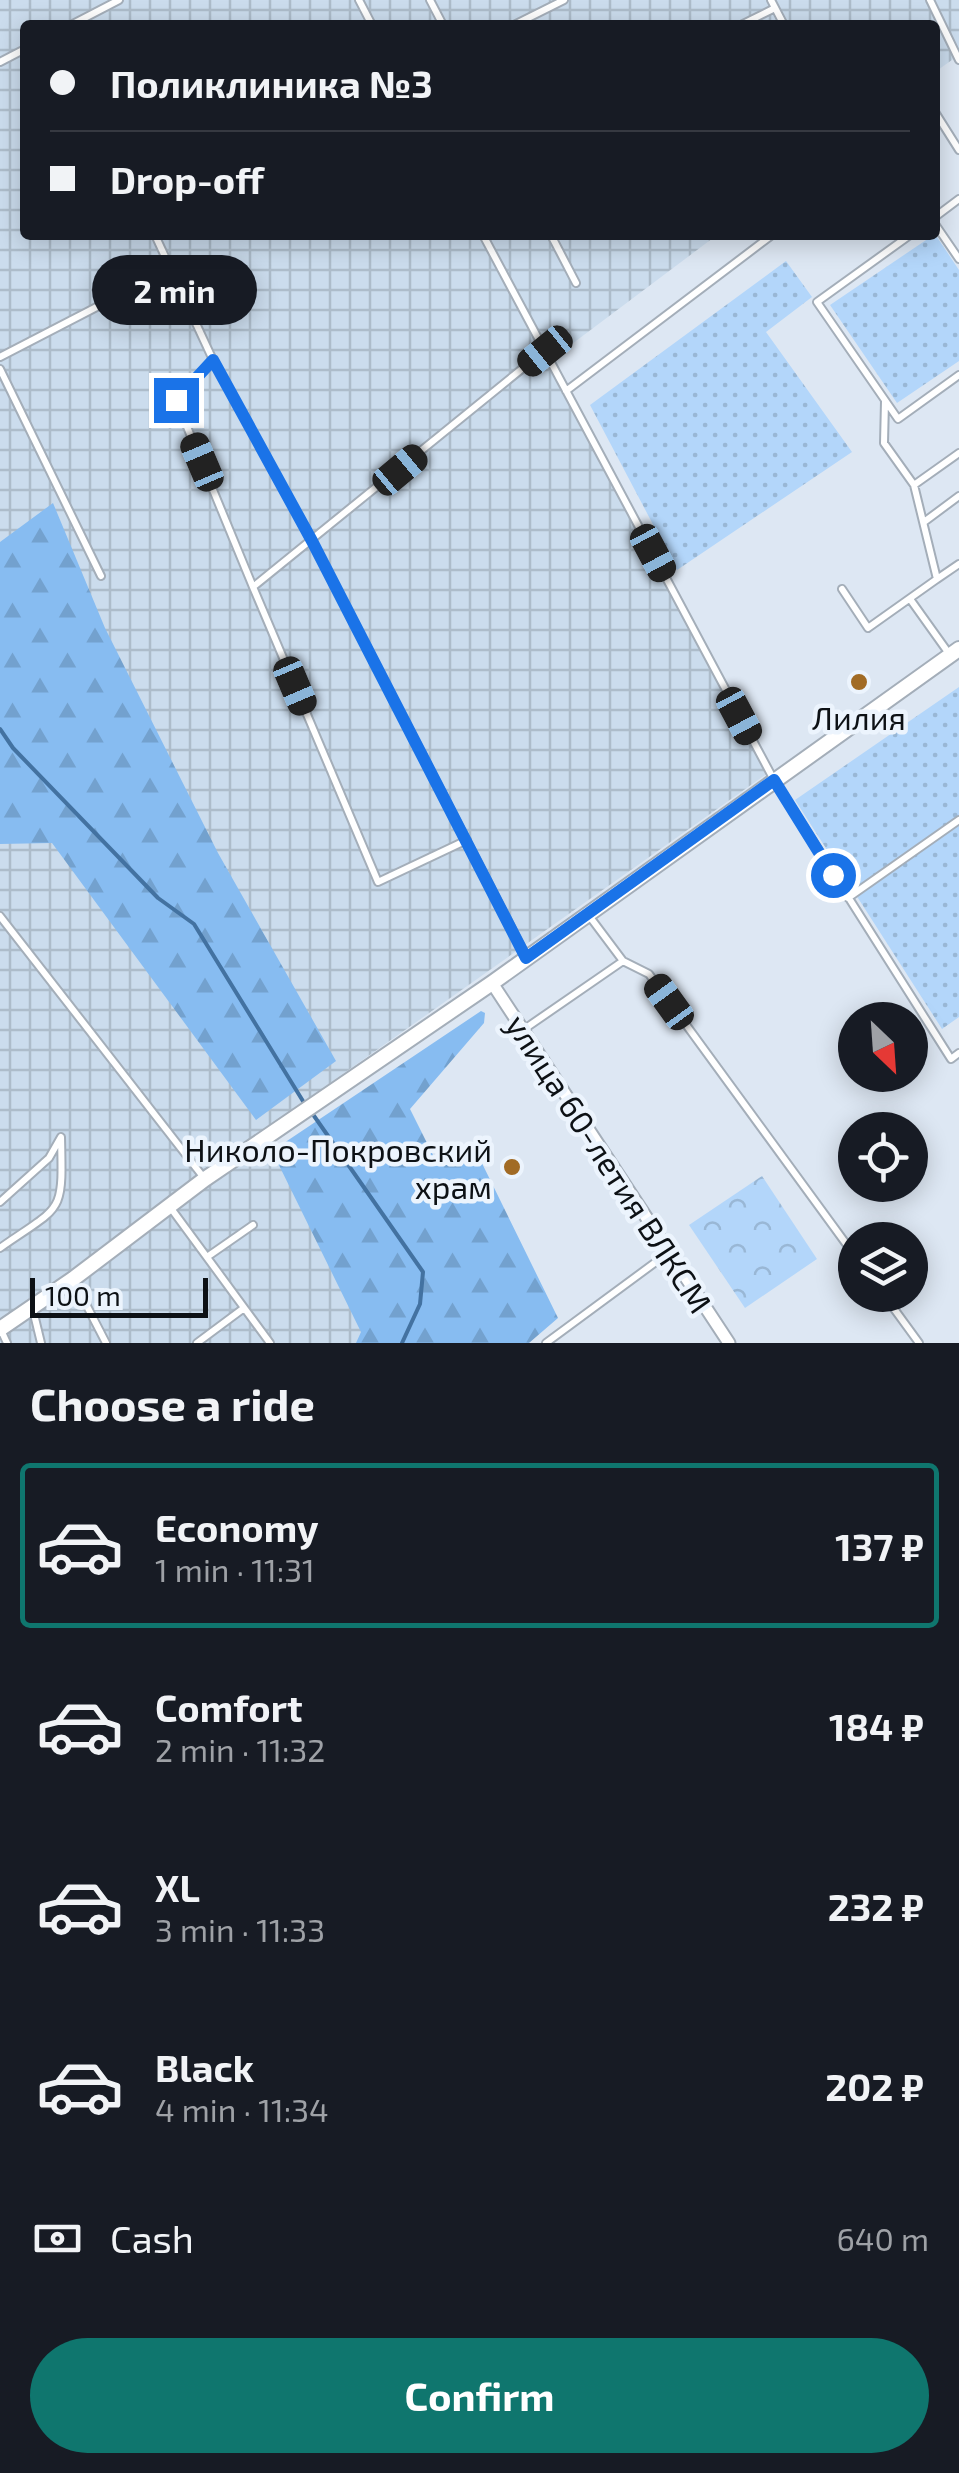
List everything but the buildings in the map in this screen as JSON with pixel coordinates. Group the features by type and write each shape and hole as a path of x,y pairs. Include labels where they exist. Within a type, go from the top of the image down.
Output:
{"street":[{"path":"0,1329 954,652"},
{"name":"улица 60-летия ВЛКСМ","path":"492,982 728,1343"}],"lane":[{"path":"81,20 119,0"},
{"path":"524,20 564,0"},
{"path":"748,20 773,4"},
{"path":"940,21 959,60"},
{"path":"940,120 959,150"},
{"path":"940,228 959,259"},
{"path":"158,240 213,360 312,541 526,958"},
{"path":"487,240 774,780 955,1060 959,1054"},
{"path":"554,240 576,283"},
{"path":"566,391 765,240"},
{"path":"903,240 817,302 898,419 959,376"},
{"path":"0,357 172,268"},
{"path":"253,587 545,351"},
{"path":"213,360 176,400 378,882 467,840"},
{"path":"0,369 101,576"},
{"path":"885,400 884,442 914,485 937,580"},
{"path":"914,485 959,453"},
{"path":"924,522 959,496"},
{"path":"842,589 868,628 959,564"},
{"path":"910,599 954,652"},
{"path":"848,898 959,820"},
{"path":"587,914 623,961 649,974 838,1233"},
{"path":"0,916 205,1180"},
{"path":"523,1030 623,961"},
{"path":"0,1202 49,1158 61,1138 62,1190 58,1208 0,1248"},
{"path":"169,1206 270,1343"},
{"path":"207,1257 254,1225"},
{"path":"546,1343 668,1254"},
{"path":"73,1280 106,1343"},
{"path":"32,1307 42,1343"},
{"path":"197,1343 244,1308"},
{"path":"896,1312 919,1343"},
{"path":"0,1329 7,1343"}],"shaded area":[{"path":"0,0 959,0 959,55 940,68 940,20 20,20 20,240 710,240 548,362 768,773 268,1127 368,1343 0,1343"}],"green space":[{"path":"926,240 939,240 959,270 959,361 897,403 830,305"},
{"path":"786,261 812,297 766,332 852,452 677,570 590,405"},
{"path":"53,503 105,628 218,853 336,1061 256,1120 52,843 0,844 0,542"},
{"path":"959,687 959,1017 942,1029 928,1002 795,800"},
{"path":"481,1011 485,1013 484,1023 410,1109 434,1157 468,1147 475,1149 558,1318 529,1343 356,1343 361,1332 272,1151"},
{"path":"762,1176 817,1259 745,1308 689,1225"}],"waterway":[{"path":"0,729 13,748 158,898 194,924 306,1106"},
{"path":"312,1113 423,1272 420,1304 402,1343"}],"place":[{"name":"Лилия","path":"859,682"},
{"name":"Николо-Покровский храм","path":"512,1167"}],"route":[{"path":"176,400 213,360 312,541 526,958 774,780 833,875"}]}
